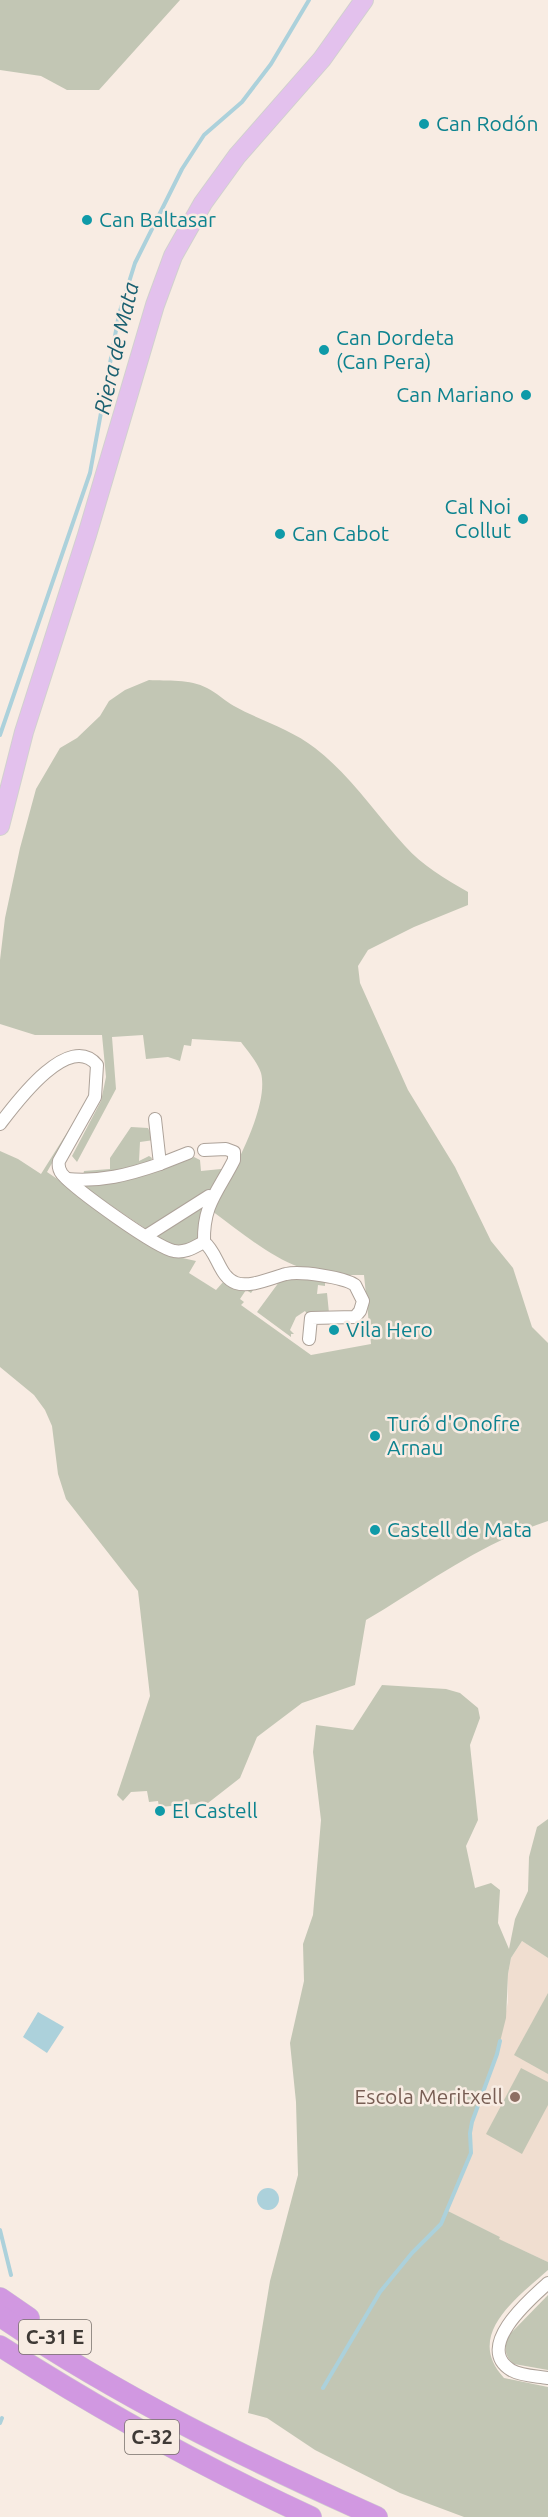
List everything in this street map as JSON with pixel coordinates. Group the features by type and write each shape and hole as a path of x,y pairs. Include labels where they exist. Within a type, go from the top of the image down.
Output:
{"highway":[{"name":"C-31 E","path":"0,2298 77,2353 106,2380"},
{"name":"C-32","path":"0,2316 188,2428 252,2461 377,2517"},
{"name":"C-32","path":"0,2346 60,2384 176,2451 311,2517"}],"main road":[{"path":"0,826 22,740 87,535 155,305 173,256 203,203 237,156 322,59 338,39 359,4"}],"street":[{"path":"0,1124 26,1090 50,1070 76,1055 89,1057 97,1065 95,1097 58,1161 61,1173 146,1236 174,1251 192,1249 204,1242"},
{"path":"155,1119 160,1164"},
{"path":"204,1150 226,1149 234,1152 234,1160 213,1197 204,1220 204,1242 212,1250 229,1279 237,1283 253,1283 297,1273 348,1281 358,1288 363,1301 358,1314 355,1317 311,1318 309,1339"},
{"path":"68,1179 105,1180 124,1176 188,1153"},
{"path":"146,1236 209,1196 213,1197"},
{"path":"548,2283 507,2325 499,2348 500,2355 510,2369 548,2378"}],"shaded area":[{"name":"Escola Meritxell","path":"522,1941 548,1958 548,2262 498,2239 500,2237 448,2211 471,2146 472,2122 497,2054 508,2002 508,1974 511,1958"}],"green space":[{"path":"0,0 180,0 99,90 67,90 41,76 0,70"},
{"name":"Turó d'Onofre Arnau","path":"149,680 178,681 200,685 234,706 306,741 340,770 412,853 434,871 468,892 468,905 414,927 368,950 358,966 360,983 408,1090 455,1167 491,1241 513,1268 532,1327 548,1343 548,1521 477,1552 366,1620 355,1685 302,1703 257,1737 240,1778 208,1803 159,1807 158,1801 149,1802 147,1791 131,1792 123,1801 117,1795 150,1696 138,1591 66,1499 58,1474 52,1426 45,1410 34,1395 0,1367 0,1151 18,1159 41,1174 90,1096 47,1172 169,1255 196,1261 189,1273 216,1290 224,1281 256,1286 251,1293 246,1290 240,1299 244,1302 241,1305 311,1355 371,1344 364,1275 339,1275 299,1267 265,1249 212,1211 246,1144 254,1124 262,1088 261,1073 241,1042 192,1039 191,1046 184,1045 180,1061 168,1057 146,1059 143,1035 112,1037 116,1089 77,1162 72,1156 101,1101 106,1077 102,1035 35,1035 0,1024 0,960 5,918 36,789 60,748 77,738 100,716 109,701 125,690"},
{"path":"131,1127 148,1128 154,1140 140,1142 139,1161 149,1156 152,1158 151,1161 128,1172 83,1176 84,1171 110,1169 110,1158"},
{"path":"194,1157 200,1160 201,1171 221,1169 222,1176 217,1186 146,1229 83,1184 123,1181"},
{"path":"203,1206 202,1237 177,1246 164,1243 155,1233"},
{"path":"282,1278 325,1281 325,1286 318,1285 317,1294 327,1293 329,1313 307,1314 305,1311 296,1317 290,1330 294,1334 291,1334 291,1337 257,1312"},
{"path":"382,1685 446,1689 460,1693 478,1708 480,1718 470,1745 478,1820 466,1846 475,1888 491,1883 500,1890 498,1923 509,1949 515,1919 528,1891 529,1857 537,1827 548,1819 548,1958 522,1941 511,1958 506,2018 497,2054 472,2122 471,2153 448,2211 548,2262 548,2270 499,2318 492,2332 490,2347 493,2362 504,2378 548,2387 548,2517 464,2517 400,2493 315,2450 267,2418 248,2413 270,2281 298,2175 296,2102 290,2043 304,1981 303,1944 313,1915 321,1820 313,1752 316,1725 353,1730"},
{"path":"548,1993 548,2074 514,2055"},
{"path":"521,2068 548,2082 548,2105 522,2154 486,2134"},
{"path":"548,2295 548,2370 514,2364 508,2358 506,2351 508,2336"}],"water":[{"path":"38,2012 64,2027 47,2053 23,2037"},
{"path":"268,2188 276,2191 279,2199 276,2207 268,2210 260,2207 257,2199 260,2191"}],"waterway":[{"name":"Riera de Mata","path":"0,735 90,473 119,314 135,263 182,169 204,135 242,102 271,64 309,0"},
{"path":"323,2388 380,2292 412,2253 441,2224 471,2153 472,2122 500,2041"},
{"path":"0,2230 11,2275"},
{"path":"0,2423 2,2418"}],"place":[{"name":"Can Rodón","path":"424,124"},
{"name":"Can Baltasar","path":"87,220"},
{"name":"Can Dordeta (Can Pera)","path":"324,350"},
{"name":"Can Mariano","path":"526,395"},
{"name":"Cal Noi Collut","path":"523,519"},
{"name":"Can Cabot","path":"280,534"},
{"name":"Vila Hero","path":"334,1330"},
{"name":"Turó d'Onofre Arnau","path":"375,1436"},
{"name":"Castell de Mata","path":"375,1530"},
{"name":"El Castell","path":"160,1811"},
{"name":"Escola Meritxell","path":"515,2097"}]}
